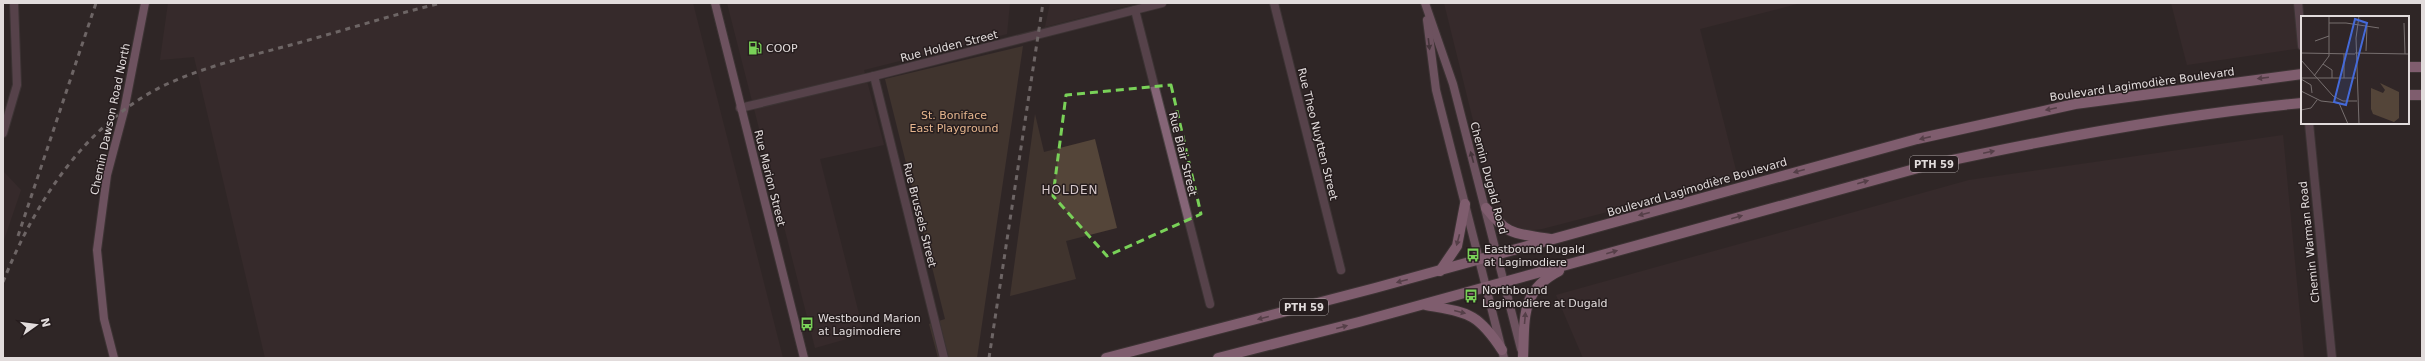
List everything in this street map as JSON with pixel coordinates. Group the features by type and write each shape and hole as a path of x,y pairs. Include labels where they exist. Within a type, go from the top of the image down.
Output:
{"main road":[{"path":"2409,68 2422,67"},
{"name":"Boulevard Lagimodière Boulevard","path":"1106,358 1440,271 1864,153 1987,123 2075,104 2301,74"},
{"path":"2409,95 2422,95"},
{"name":"PTH 59","path":"1218,358 1422,305 1872,180 2023,144 2164,120 2301,103"},
{"path":"1440,271 1457,246 1465,204"},
{"path":"1486,208 1498,223 1517,234 1554,239"},
{"path":"1523,357 1525,317 1531,294 1548,276 1575,263"},
{"path":"1422,305 1458,311 1477,318 1489,331 1503,354"}],"street":[{"path":"3,133 17,85 14,3"},
{"name":"Chemin Dawson Road North","path":"114,358 104,320 97,250 107,175 124,111 145,3"},
{"name":"Rue Marion Street","path":"715,3 740,108 804,358"},
{"name":"Rue Holden Street","path":"740,108 874,76 1162,3"},
{"name":"Rue Theo Nuytten Street","path":"1274,3 1341,270"},
{"path":"2298,3 2301,35"},
{"name":"Chemin Dugald Road","path":"1425,4 1436,90 1503,354"},
{"name":"Chemin Dugald Road","path":"1425,4 1453,84 1523,357"},
{"name":"Rue Blair Street","path":"1136,10 1210,304"},
{"name":"Rue Brussels Street","path":"874,76 944,358"},
{"name":"Chemin Warman Road","path":"2309,124 2332,358"}],"highlighted area":[{"path":"1171,85 1201,214 1107,256 1053,196 1066,95"}],"shaded area":[{"path":"168,3 693,3 783,358 265,358 194,57 160,60"},
{"path":"727,3 1010,3 1007,34 864,70 884,145 820,159 864,334 815,348"},
{"path":"1050,3 1139,3 1045,27"},
{"path":"1444,3 1801,3 1700,29 1738,178 1542,229 1524,231 1511,227 1501,220 1494,205"},
{"path":"2171,3 2298,3 2301,48 2187,65"},
{"path":"2283,135 2304,358 1583,358 1556,295 1969,180"},
{"path":"3,171 21,190 3,243"}],"green space":[{"name":"St. Boniface East Playground","path":"1023,46 977,358 938,358 929,324 945,319 885,79"},
{"path":"1035,114 1044,152 1095,139 1117,228 1066,241 1076,279 1010,296"}],"railway":[{"path":"18,236 96,3"},
{"path":"3,282 31,223 48,194 67,167 88,142 112,120 138,100 167,84 199,71 441,3"},
{"path":"989,358 1043,3"}],"place":[{"name":"COOP","path":"755,48"},
{"name":"Eastbound Dugald at Lagimodiere","path":"1473,255"},
{"name":"Northbound Lagimodiere at Dugald","path":"1471,296"},
{"name":"Westbound Marion at Lagimodiere","path":"807,324"}],"district":[{"name":"HOLDEN","path":"1070,190"}]}
